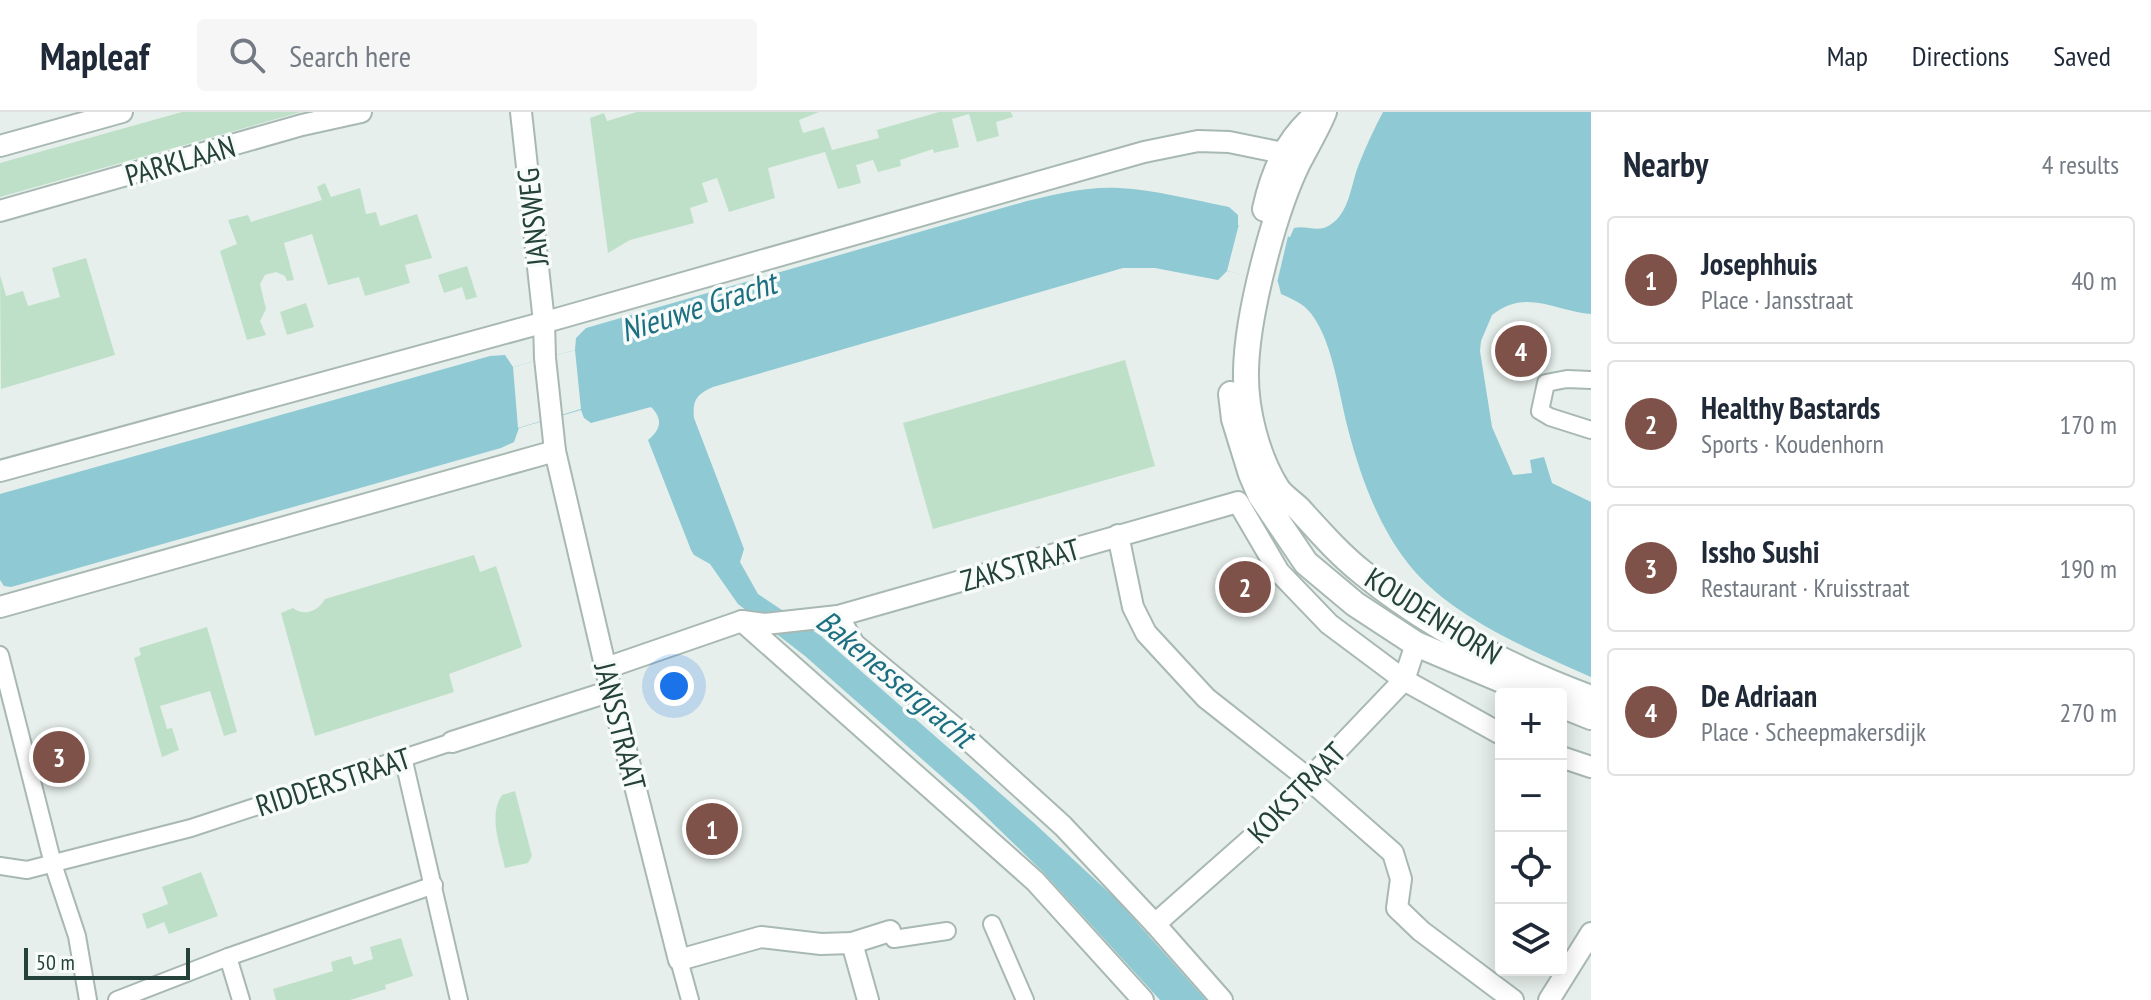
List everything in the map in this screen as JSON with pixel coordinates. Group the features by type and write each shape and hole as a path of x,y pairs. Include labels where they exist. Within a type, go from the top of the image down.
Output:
{"street":[{"name":"PARKLAAN","path":"0,146 122,112"},
{"name":"PARKLAAN","path":"0,211 302,125 361,112"},
{"name":"JANSWEG","path":"521,112 544,322 545,358"},
{"path":"1267,231 1283,153 1297,132 1322,112"},
{"path":"1267,231 1322,112"},
{"path":"0,471 544,322 1144,152 1198,141 1229,142 1283,153"},
{"name":"KOUDENHORN","path":"1267,231 1230,370 1242,451 1259,496 1279,572 1329,624 1404,680 1495,731"},
{"name":"JANSSTRAAT","path":"545,358 555,451 611,691 690,1000"},
{"path":"1591,380 1567,379 1546,383 1540,411 1591,430"},
{"path":"0,607 555,451"},
{"name":"KOUDENHORN","path":"1259,496 1317,531 1363,574 1422,615 1533,676 1591,698"},
{"name":"KOUDENHORN","path":"1259,496 1306,563 1355,604 1416,644 1521,688"},
{"name":"ZAKSTRAAT","path":"742,621 765,624 838,616 1259,496"},
{"path":"1118,535 1133,607 1146,633 1206,698 1310,780 1393,853 1401,879 1397,908 1421,931 1513,1000"},
{"path":"1416,644 1422,615"},
{"path":"838,616 854,644 954,727 1063,826 1222,1000"},
{"path":"606,668 742,621 1035,881 1143,1000"},
{"name":"KOKSTRAAT","path":"1155,924 1258,833 1404,680 1416,644"},
{"path":"0,655 53,864 77,936 88,1000"},
{"name":"RIDDERSTRAAT","path":"0,866 27,870 191,828 611,691"},
{"path":"1567,707 1591,717"},
{"path":"403,757 459,1000"},
{"path":"1567,759 1591,767"},
{"path":"117,1000 228,957 434,885"},
{"path":"992,924 1013,966 1025,1000"},
{"path":"679,960 761,937 821,944 852,943 890,931 894,939 947,931"},
{"path":"1549,1000 1591,933"},
{"path":"852,943 868,1000"},
{"path":"228,957 241,1000"}],"green space":[{"path":"182,112 301,112 0,197 0,163"},
{"path":"637,112 819,112 799,120 803,133 824,127 832,150 879,138 877,130 939,112 1011,112 1013,117 996,122 999,136 977,142 969,114 952,119 959,147 934,153 933,149 900,160 901,166 878,172 873,160 856,165 861,183 838,189 825,152 768,168 775,198 729,212 717,178 702,183 708,202 690,208 694,223 630,240 608,253 590,118 604,113 607,121"},
{"path":"325,183 331,197 360,188 366,214 376,212 380,226 417,214 432,258 405,265 410,283 365,296 359,277 328,285 312,234 284,243 294,280 287,281 285,276 276,272 265,275 260,284 266,309 260,321 266,335 247,340 220,251 237,244 228,220 248,215 251,222 322,200 317,187"},
{"path":"86,258 115,355 1,389 0,275 6,296 23,291 28,306 60,297 52,268"},
{"path":"467,266 477,297 466,300 462,287 444,293 438,275"},
{"path":"306,303 314,327 287,335 280,312"},
{"path":"1125,360 1155,466 933,529 903,423"},
{"path":"474,555 480,572 496,566 522,647 449,674 454,692 315,736 281,613 293,608 302,612 311,611 325,599"},
{"path":"207,627 237,732 224,736 210,691 160,706 167,729 172,728 179,750 162,757 134,658 141,655 139,648"},
{"path":"515,791 532,856 528,863 505,868 496,831 496,812 502,795"},
{"path":"201,872 218,916 169,934 164,922 147,929 142,914 168,904 162,887"},
{"path":"401,938 413,976 385,985 386,989 350,1000 276,1000 273,989 333,971 331,962 351,956 354,965 373,959 370,947"}],"water":[{"name":"Nieuwe Gracht","path":"1383,112 1591,112 1591,314 1529,302 1505,307 1492,315 1480,351 1492,427 1513,475 1532,473 1530,460 1544,457 1552,483 1591,502 1591,677 1517,643 1467,615 1444,599 1407,562 1378,515 1364,481 1323,334 1307,309 1281,294 1278,282 1227,271 1218,280 1155,268 1123,268 713,387 699,395 694,407 694,418 744,549 740,562 758,594 821,636 1034,823 1116,899 1206,1000 1160,1000 1042,871 974,805 805,656 738,604 710,564 691,550 648,440 659,425 658,416 651,407 591,423 584,418 581,410 519,428 514,442 501,448 11,587 4,586 0,580 0,494 490,356 505,355 513,367 575,350 576,338 586,328 1027,201 1084,189 1133,189 1229,207 1238,215 1238,225 1290,237 1294,228 1326,227 1337,220 1346,205 1359,164"}],"pier":[{"path":"1239,224 1288,236 1277,283 1227,271"},
{"path":"575,350 581,409 518,428 513,367"}],"place":[{"name":"De Adriaan","path":"1521,351"},
{"name":"Healthy Bastards","path":"1245,587"},
{"name":"Issho Sushi","path":"59,757"},
{"name":"Josephhuis","path":"712,829"}],"water label":[{"name":"Bakenessergracht","path":"896,678"}]}
